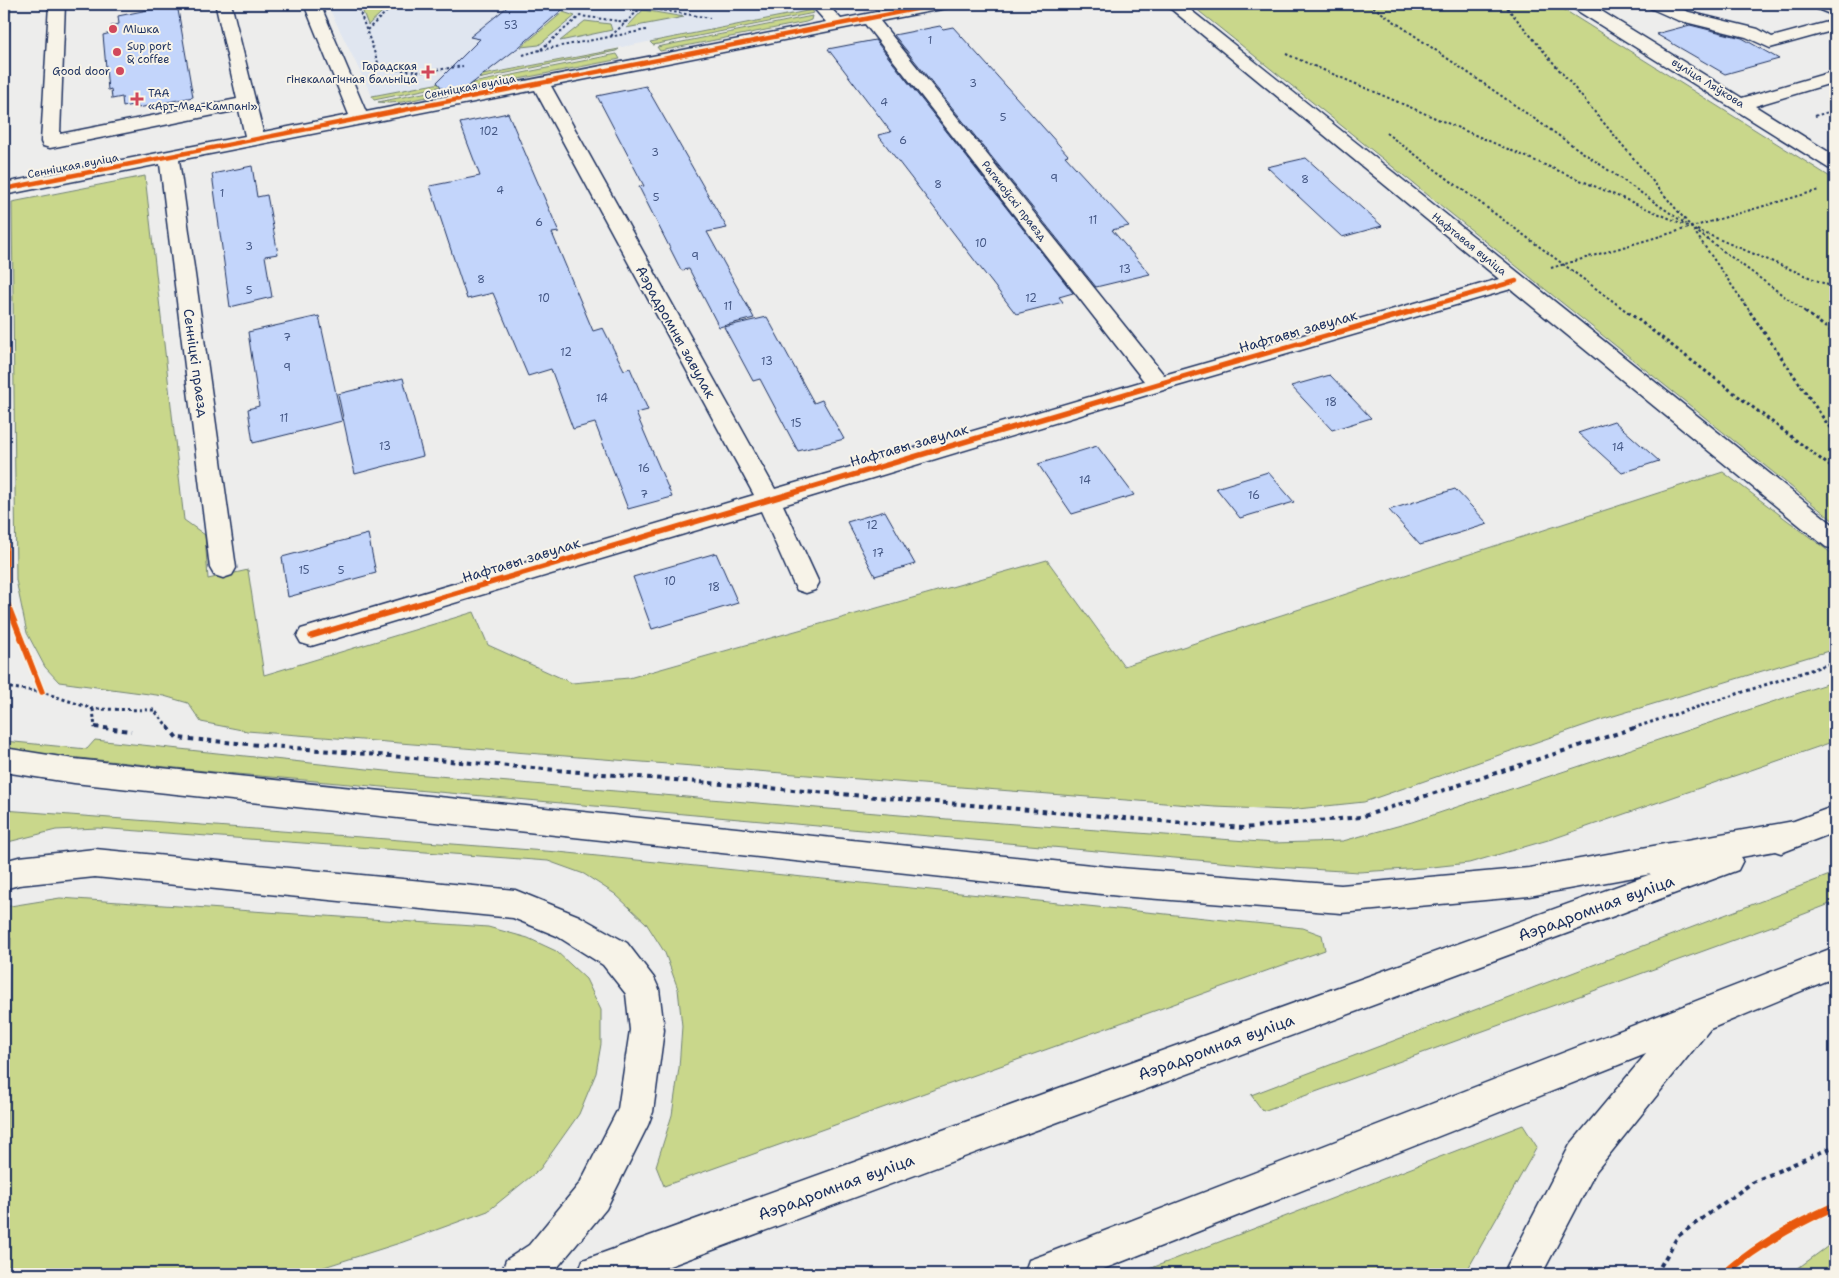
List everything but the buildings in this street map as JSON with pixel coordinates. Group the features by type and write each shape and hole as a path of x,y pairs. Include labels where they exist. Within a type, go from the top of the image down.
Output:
{"street":[{"path":"56,4 50,142 247,103"},
{"path":"312,4 360,119"},
{"path":"818,4 837,24"},
{"name":"Сенніцкая вуліца","path":"4,189 941,4"},
{"name":"Нафтавая вуліца","path":"1174,4 1835,540"},
{"name":"вуліца Ляўкова","path":"1579,4 1835,164"},
{"path":"1656,4 1683,16 1752,34 1770,43 1835,25"},
{"path":"1821,4 1835,11"},
{"path":"224,7 255,139"},
{"name":"Рагачоўскі праезд","path":"869,18 1159,384"},
{"path":"1741,104 1835,76"},
{"name":"Аэрадромны завулак","path":"540,83 768,499 806,583"},
{"name":"Сенніцкі праезд","path":"169,157 223,568"},
{"name":"Нафтавы завулак","path":"311,636 768,499 1516,281"},
{"path":"4,760 74,771 1120,882 1341,899 1529,882 1797,834"},
{"name":"Аэрадромная вуліца","path":"597,1274 1835,819"},
{"path":"4,875 19,871 95,863 515,904 568,926 615,954 642,989 647,1030 635,1112 593,1196 542,1258 520,1274"},
{"path":"1043,1274 1835,962"},
{"path":"1522,1274 1583,1158 1699,1017"}],"path":[{"path":"356,4 380,68 423,72 471,65"},
{"path":"367,30 395,4"},
{"path":"1369,4 1692,228 1835,334"},
{"path":"1504,4 1692,228 1835,435"},
{"path":"609,37 642,7 710,18 701,20"},
{"path":"540,50 580,16 626,22"},
{"path":"516,57 540,50 646,30"},
{"path":"1285,53 1835,288"},
{"path":"1812,117 1835,110"},
{"path":"1380,128 1565,264 1835,470"},
{"path":"1516,281 1565,264 1819,190"},
{"path":"5,247 6,257"},
{"path":"4,687 42,692 93,708 154,710 177,738 1243,828 1361,817 1835,662"},
{"path":"39,683 42,692"},
{"path":"93,708 95,728 131,731"},
{"path":"1656,1274 1678,1236 1753,1182 1835,1146"}],"shaded area":[{"name":"Гарадская гінекалагічная бальніца","path":"327,4 842,4 372,96"}],"green space":[{"path":"11,4 4,88 5,5"},
{"path":"360,4 391,4 368,25"},
{"path":"1190,4 1555,4 1835,180 1835,522"},
{"path":"643,10 684,17 626,28"},
{"path":"812,10 814,13 653,45 650,42"},
{"path":"563,12 575,16 539,45 521,47"},
{"path":"812,16 811,20 806,22 660,51 657,47"},
{"path":"585,21 610,24 612,30 560,41"},
{"path":"619,49 374,100 372,96"},
{"path":"617,54 620,59 402,102 378,102"},
{"path":"145,176 184,520 205,535 208,579 248,570 264,675 474,612 488,645 572,683 629,678 1047,560 1124,666 1723,472 1835,556 1835,649 1597,721 1364,802 1288,810 1215,807 247,731 201,722 188,703 164,696 59,682 45,667 27,633 16,580 12,202"},
{"path":"1835,681 1835,741 1555,838 1469,863 1359,872 1275,867 215,772 60,756 4,748 4,741 87,749 95,740 414,774 947,819 1274,843 1343,841 1412,822"},
{"path":"4,810 558,852 1303,928 1322,935 1325,950 664,1186 656,1166 672,1115 679,1068 682,1026 678,989 665,953 646,923 615,894 584,874 548,861 98,828 56,830 4,843"},
{"path":"1835,873 1835,902 1786,921 1263,1111 1251,1095"},
{"path":"60,898 488,927 528,938 556,951 586,979 601,1010 601,1044 596,1073 579,1114 540,1169 488,1211 403,1242 302,1274 4,1274 11,938 4,941 4,907"},
{"path":"1523,1125 1537,1147 1465,1274 1136,1274"},
{"path":"1835,1241 1835,1274 1790,1274"}],"cycle path":[{"path":"4,189 941,4"},
{"path":"6,247 6,600 42,692"},
{"path":"311,636 1159,384 1516,281"},
{"path":"1724,1274 1750,1253 1777,1236 1835,1206"}],"place":[{"name":"Мішка","path":"113,29"},
{"name":"Sup port & coffee","path":"117,52"},
{"name":"Good door","path":"120,71"},
{"name":"Гарадская гінекалагічная бальніца","path":"428,72"},
{"name":"ТАА «Арт-Мед-Кампані»","path":"137,99"}]}
